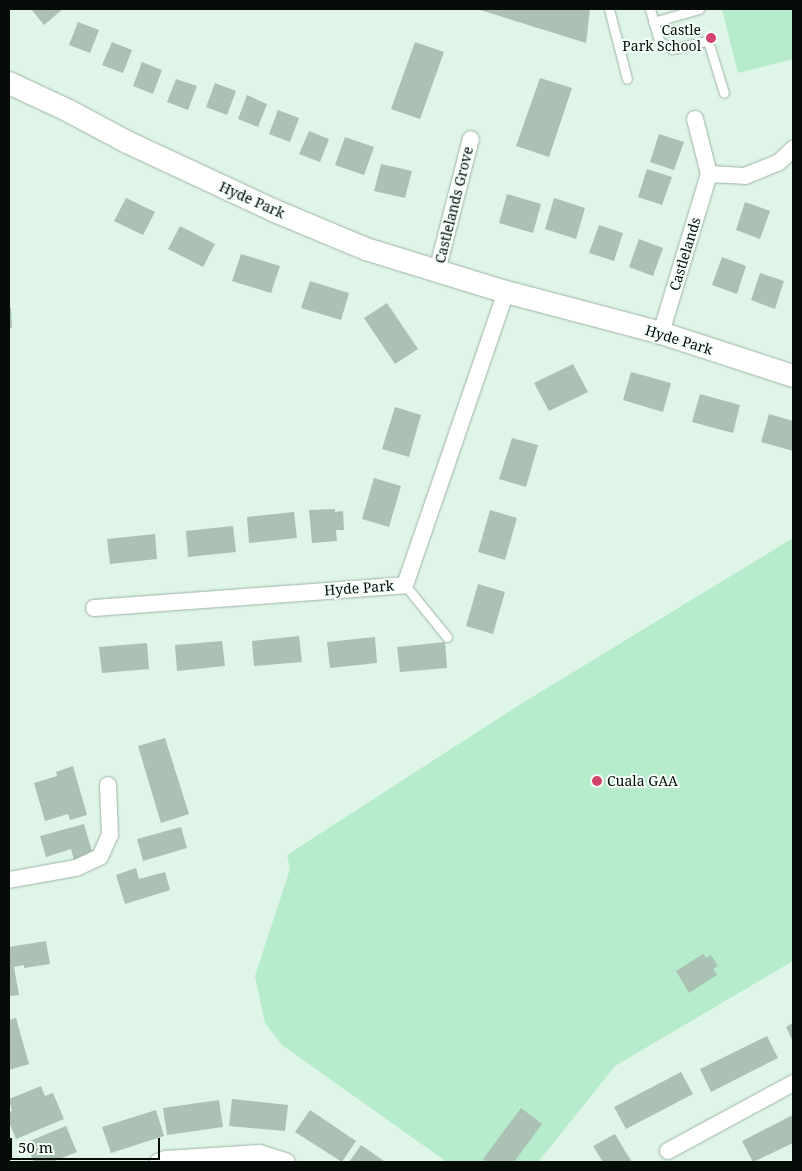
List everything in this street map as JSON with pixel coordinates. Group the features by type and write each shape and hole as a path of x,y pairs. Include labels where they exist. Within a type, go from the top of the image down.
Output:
{"street":[{"name":"Hyde Park","path":"9,83 69,111 127,142 275,212 366,249 506,292 660,334 793,376"},
{"path":"694,119 710,174 745,176 778,163 793,149"},
{"name":"Castlelands Grove","path":"437,271 471,139"},
{"name":"Castlelands","path":"660,334 710,174"},
{"name":"Hyde Park","path":"94,608 405,585 506,292"},
{"path":"9,880 76,868 100,858 110,835 108,785"},
{"path":"668,1150 793,1083"},
{"path":"163,1161 260,1152 287,1162"}],"lane":[{"path":"609,9 627,78"},
{"path":"650,9 659,41 672,49 708,41 724,93"},
{"path":"653,22 698,9"},
{"path":"405,585 447,637"}],"green space":[{"path":"722,9 793,9 793,59 738,73"},
{"name":"Cuala GAA","path":"793,538 793,961 615,1066 538,1162 447,1162 282,1045 265,1023 255,976 290,869 287,855 516,707"}],"building":[{"path":"31,9 63,9 44,25"},
{"path":"477,9 590,9 586,43"},
{"path":"78,22 99,30 90,53 69,45"},
{"path":"112,42 132,50 123,73 102,65"},
{"path":"415,42 444,52 420,119 391,109"},
{"path":"142,62 162,70 153,94 133,86"},
{"path":"540,78 572,88 549,157 516,146"},
{"path":"176,79 197,86 188,110 167,102"},
{"path":"215,83 236,91 227,115 206,107"},
{"path":"247,95 267,104 258,127 238,119"},
{"path":"278,110 299,118 290,142 269,134"},
{"path":"309,131 329,139 320,162 299,154"},
{"path":"659,134 684,142 674,170 650,162"},
{"path":"345,137 374,147 364,175 335,165"},
{"path":"381,164 412,171 405,198 374,191"},
{"path":"647,169 672,177 662,205 638,197"},
{"path":"507,194 541,204 533,233 499,223"},
{"path":"126,198 155,212 143,235 114,221"},
{"path":"554,198 585,208 576,239 545,229"},
{"path":"745,202 770,211 760,239 736,230"},
{"path":"599,225 623,233 614,261 589,253"},
{"path":"180,226 215,244 203,267 168,249"},
{"path":"639,239 663,248 653,276 629,267"},
{"path":"241,254 280,266 271,293 232,281"},
{"path":"722,257 746,266 737,294 712,285"},
{"path":"760,273 784,281 775,309 751,300"},
{"path":"310,281 349,293 341,320 301,308"},
{"path":"387,303 418,349 395,364 364,318"},
{"path":"9,308 11,308 12,328 9,328"},
{"path":"573,364 588,392 549,411 534,383"},
{"path":"631,372 671,383 663,412 623,400"},
{"path":"700,394 740,405 733,433 692,422"},
{"path":"395,407 421,415 409,457 382,449"},
{"path":"769,414 793,421 793,451 761,442"},
{"path":"512,438 538,445 526,487 499,479"},
{"path":"374,478 401,486 389,527 362,519"},
{"path":"335,509 335,512 343,511 344,530 336,530 337,541 312,543 309,510"},
{"path":"490,510 517,518 505,560 478,552"},
{"path":"294,512 297,538 249,543 247,517"},
{"path":"233,526 236,552 188,557 186,531"},
{"path":"155,534 157,559 110,564 107,539"},
{"path":"478,584 505,592 493,634 466,626"},
{"path":"299,636 302,662 254,666 252,641"},
{"path":"375,637 377,663 330,668 327,642"},
{"path":"222,641 225,666 177,671 175,645"},
{"path":"445,642 447,668 400,672 397,647"},
{"path":"147,643 149,669 102,673 99,647"},
{"path":"165,738 189,814 161,823 138,746"},
{"path":"73,766 87,815 70,820 68,814 45,821 34,783 57,776 56,772"},
{"path":"84,824 93,855 74,860 71,849 46,857 40,836"},
{"path":"181,827 187,848 143,861 137,839"},
{"path":"136,868 139,879 165,872 170,890 125,904 116,875"},
{"path":"46,941 50,964 24,968 24,965 14,967 19,995 9,996 9,947"},
{"path":"703,954 706,958 711,955 718,966 713,969 717,975 689,993 676,971"},
{"path":"16,1018 29,1064 9,1070 9,1020"},
{"path":"793,1023 793,1042 786,1027"},
{"path":"767,1036 778,1058 711,1092 700,1069"},
{"path":"681,1072 693,1094 626,1129 614,1107"},
{"path":"41,1086 45,1096 53,1093 64,1119 16,1139 9,1122 9,1112 12,1111 9,1099"},
{"path":"232,1099 288,1105 285,1131 229,1126"},
{"path":"219,1100 223,1127 167,1135 163,1108"},
{"path":"521,1108 542,1124 514,1162 487,1162 483,1159"},
{"path":"156,1110 164,1136 111,1153 102,1127"},
{"path":"310,1110 356,1141 342,1162 295,1132"},
{"path":"793,1115 793,1143 753,1162 742,1141"},
{"path":"66,1126 77,1152 52,1162 34,1162 25,1143"},
{"path":"615,1134 632,1162 603,1162 593,1146"},
{"path":"361,1145 384,1161 387,1162 349,1162"}],"place":[{"name":"Castle Park School","path":"711,38"},
{"name":"Cuala GAA","path":"597,781"}]}
